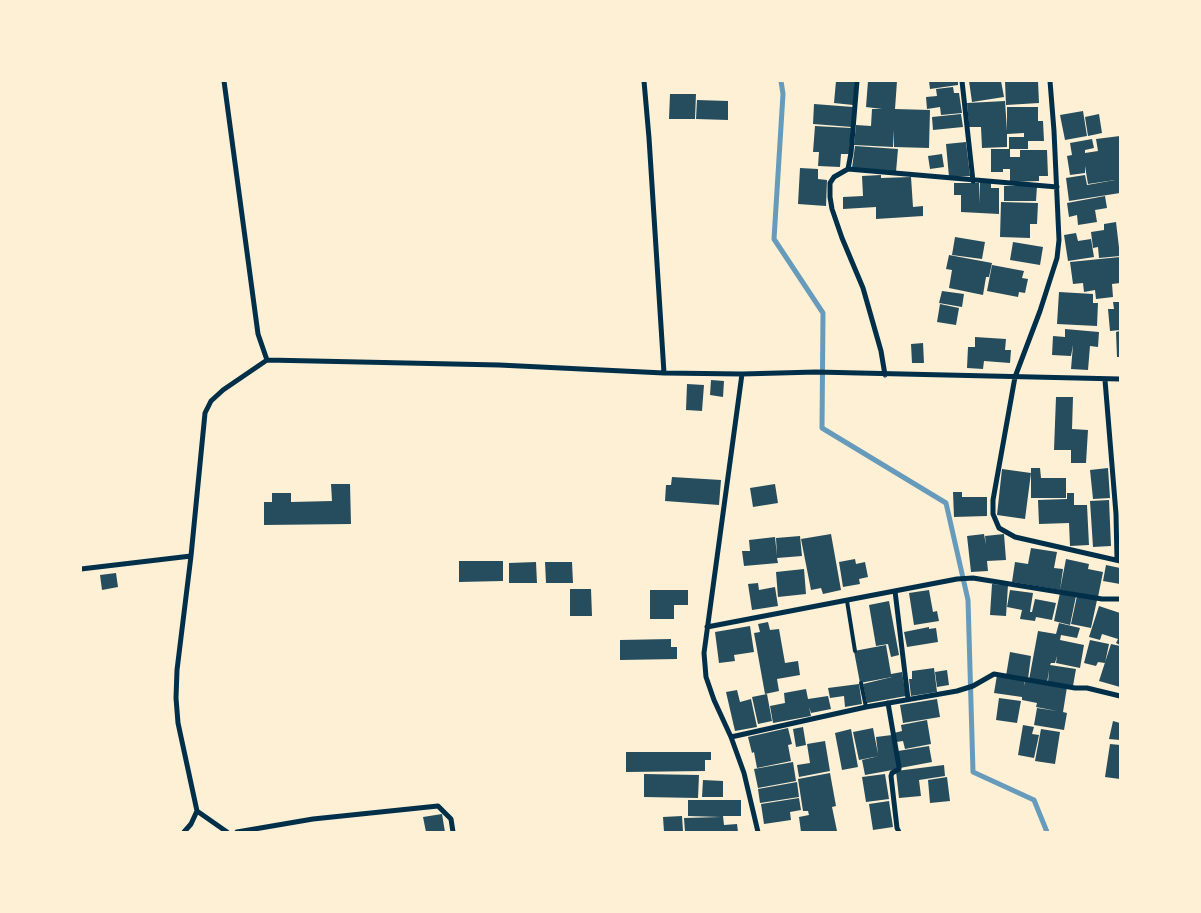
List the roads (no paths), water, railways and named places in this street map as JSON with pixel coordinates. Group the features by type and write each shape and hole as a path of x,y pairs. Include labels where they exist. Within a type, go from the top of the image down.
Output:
{"street":[{"path":"224,81 258,334 268,360"},
{"path":"644,81 664,373"},
{"path":"848,169 857,81"},
{"path":"962,81 973,181"},
{"path":"1050,81 1057,187 1059,240 1057,258 1040,311 1015,376 993,500 994,520 999,528 1015,537 1119,561 1105,380"},
{"path":"885,375 881,351 863,288 832,209 830,183 834,177 848,169 1057,187"},
{"path":"184,832 191,824 197,811 178,723 176,698 178,661 191,556 205,412 210,401 223,390 268,360 499,365 664,373 742,374 816,372 1120,379"},
{"path":"742,374 704,653 706,677 744,773 758,832"},
{"path":"81,569 191,556"},
{"path":"707,627 957,579 973,578 1102,599 1120,598"},
{"path":"895,591 908,699"},
{"path":"731,737 866,707 964,689 994,674 1075,688 1087,688 1120,696"},
{"path":"888,703 899,767 891,776 899,832"},
{"path":"237,832 313,818 438,806 451,819 453,832"},
{"path":"197,811 227,832"}],"lane":[{"path":"847,601 856,651"},
{"path":"861,683 866,707"}],"waterway":[{"path":"781,81 783,94 774,239 823,313 822,428 946,503 968,600 973,772 1034,800 1047,832"}]}
